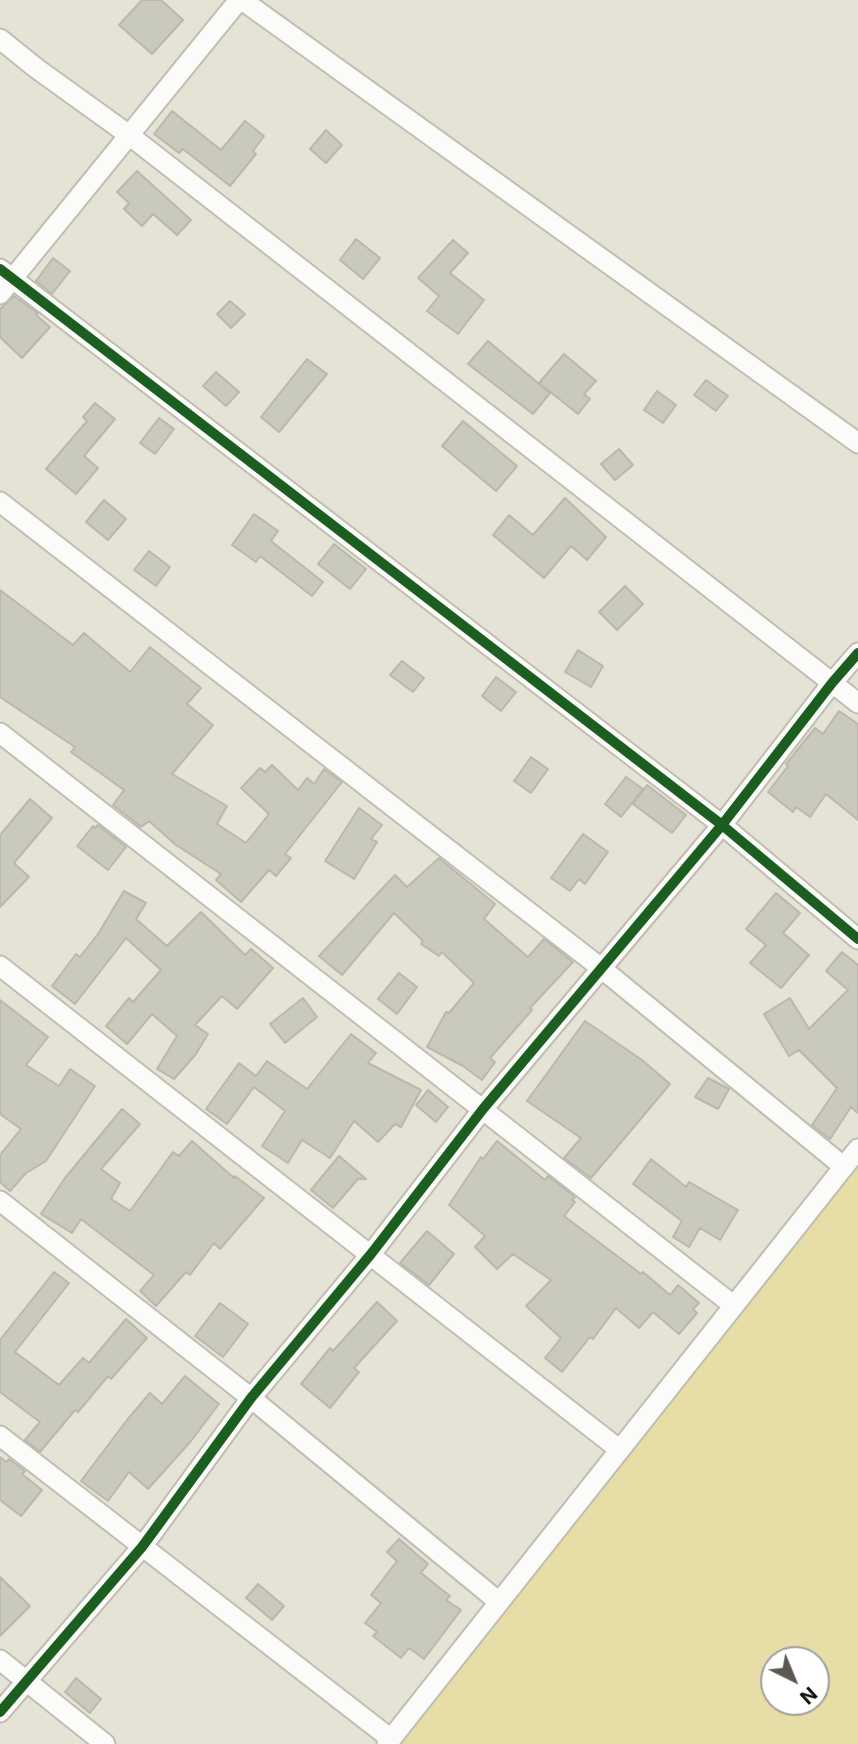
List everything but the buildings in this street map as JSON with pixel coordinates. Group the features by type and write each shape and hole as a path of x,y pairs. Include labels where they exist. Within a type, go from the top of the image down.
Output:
{"street":[{"path":"858,443 241,0 4,280 722,825 858,939"},
{"path":"0,39 129,135 858,704"},
{"path":"0,502 601,968 844,1167"},
{"path":"0,1712 142,1548 251,1398 371,1254 483,1109 722,825 858,653"},
{"path":"0,733 733,1304"},
{"path":"0,966 620,1450"},
{"path":"0,1436 389,1741 858,1149"},
{"path":"0,1201 251,1398 499,1602"},
{"path":"0,1660 105,1744"}],"shaded area":[{"path":"858,1160 858,1744 391,1744"}],"cycle path":[{"path":"0,269 722,825 858,939"},
{"path":"0,1712 142,1547 251,1398 371,1254 483,1109 722,825 858,653"}]}
